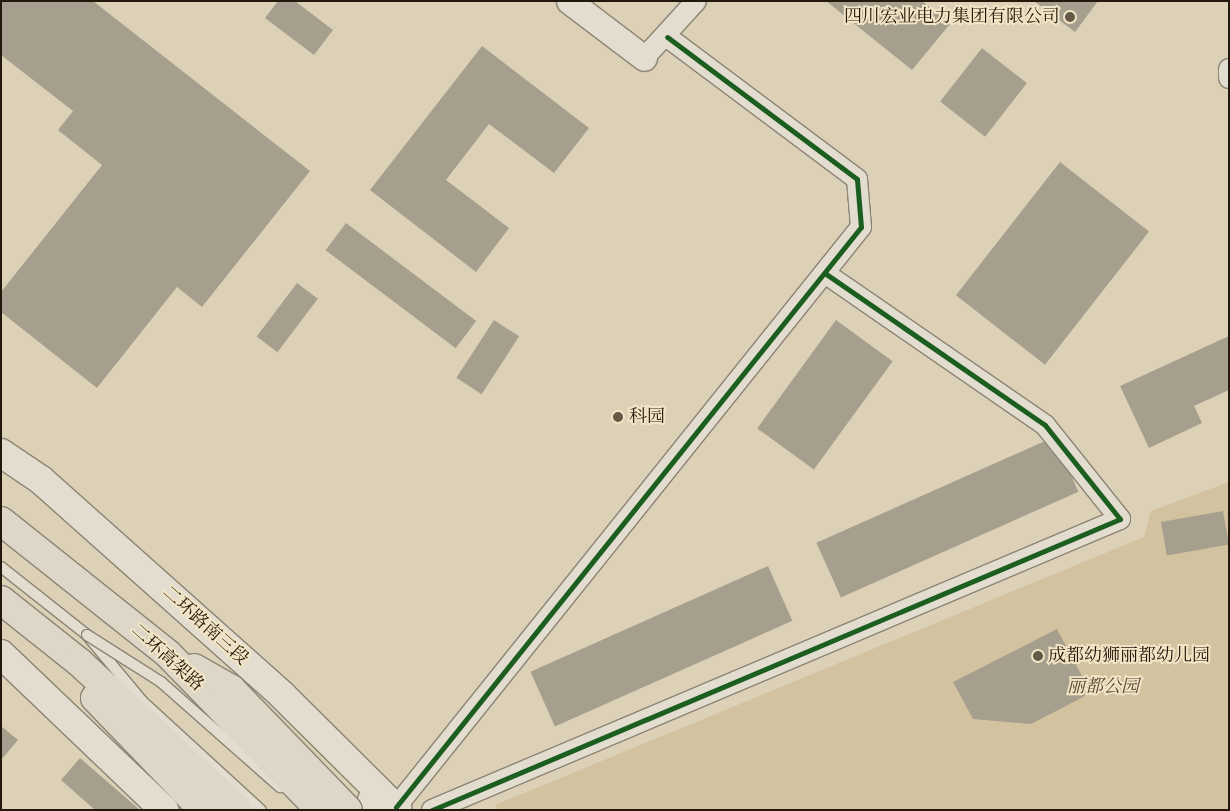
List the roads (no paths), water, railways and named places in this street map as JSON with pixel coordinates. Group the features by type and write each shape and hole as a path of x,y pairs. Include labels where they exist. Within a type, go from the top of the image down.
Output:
{"highway":[{"path":"1,509 40,551"},
{"name":"二环高架路","path":"1,521 168,654 320,810"},
{"path":"1,600 79,662 238,810"},
{"path":"168,654 232,689 348,810"},
{"path":"79,662 94,698 203,810"}],"main road":[{"name":"二环路南三段","path":"1,453 41,480 275,688 371,799 397,809"},
{"path":"1,654 164,810"}],"street":[{"path":"568,1 644,58 667,37 696,1"},
{"path":"397,809 862,227 856,179 667,37"},
{"path":"1229,69 1229,78"},
{"path":"432,810 1120,520 1045,425 824,273"}],"lane":[{"path":"1,567 87,634 161,682 307,810"},
{"path":"87,634 142,701 261,810"}],"place":[{"name":"四川宏业电力集团有限公司","path":"1070,17"},
{"name":"科园","path":"618,417"},
{"name":"成都幼狮丽都幼儿园","path":"1038,656"}],"park label":[{"name":"丽都公园","path":"1103,687"}]}
